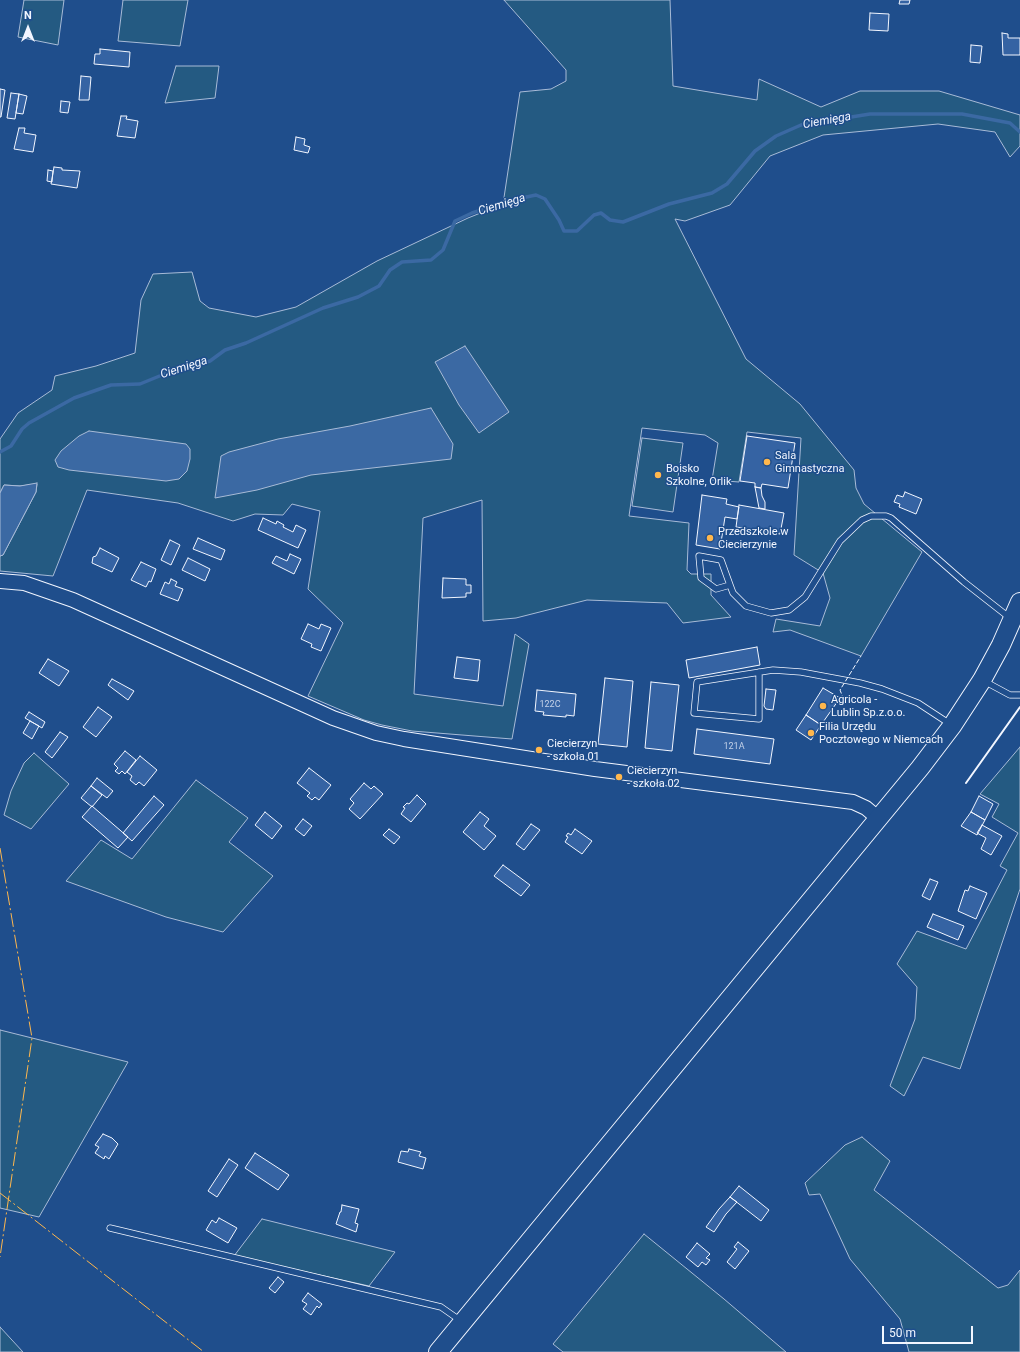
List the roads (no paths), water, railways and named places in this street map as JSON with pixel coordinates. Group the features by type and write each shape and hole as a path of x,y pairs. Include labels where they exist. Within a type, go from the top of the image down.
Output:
{"highway":[{"path":"438,1352 879,819 952,726 982,680 1020,602"}],"street":[{"path":"0,581 24,583 73,600 333,718 376,733 404,739 595,769 853,802 866,808 879,819"}],"lane":[{"path":"730,585 716,589 701,578 699,556 721,560 733,593 746,606 771,613 789,610 805,597 840,541 862,520 871,516 886,516 891,518 964,582 1012,620"},
{"path":"759,672 759,719 694,713 697,682 759,672 773,670 801,672 860,683 918,703 952,726"},
{"path":"982,680 1010,695 1020,695"},
{"path":"110,1228 441,1307 453,1314 462,1323"}],"waterway":[{"name":"Ciemięga","path":"0,452 11,446 22,429 29,423 74,398 111,385 140,384 162,375 210,361 225,350 246,343 323,308 358,297 379,286 390,270 402,262 431,260 443,250 455,221 472,213 512,200 536,195 545,199 559,220 564,231 577,231 594,215 601,213 610,220 623,222 669,204 712,193 727,184 755,151 776,136 801,125 870,114 962,114 1010,123 1020,132"}],"place":[{"name":"Sala Gimnastyczna","path":"767,462"},
{"name":"Boisko Szkolne, Orlik","path":"658,475"},
{"name":"Przedszkole w Ciecierzynie","path":"710,538"},
{"name":"Agricola - Lublin Sp.z.o.o.","path":"823,706"},
{"name":"Filia Urzędu Pocztowego w Niemcach","path":"811,733"},
{"name":"Ciecierzyn - szkoła 01","path":"539,750"},
{"name":"Ciecierzyn - szkoła 02","path":"619,777"}]}
